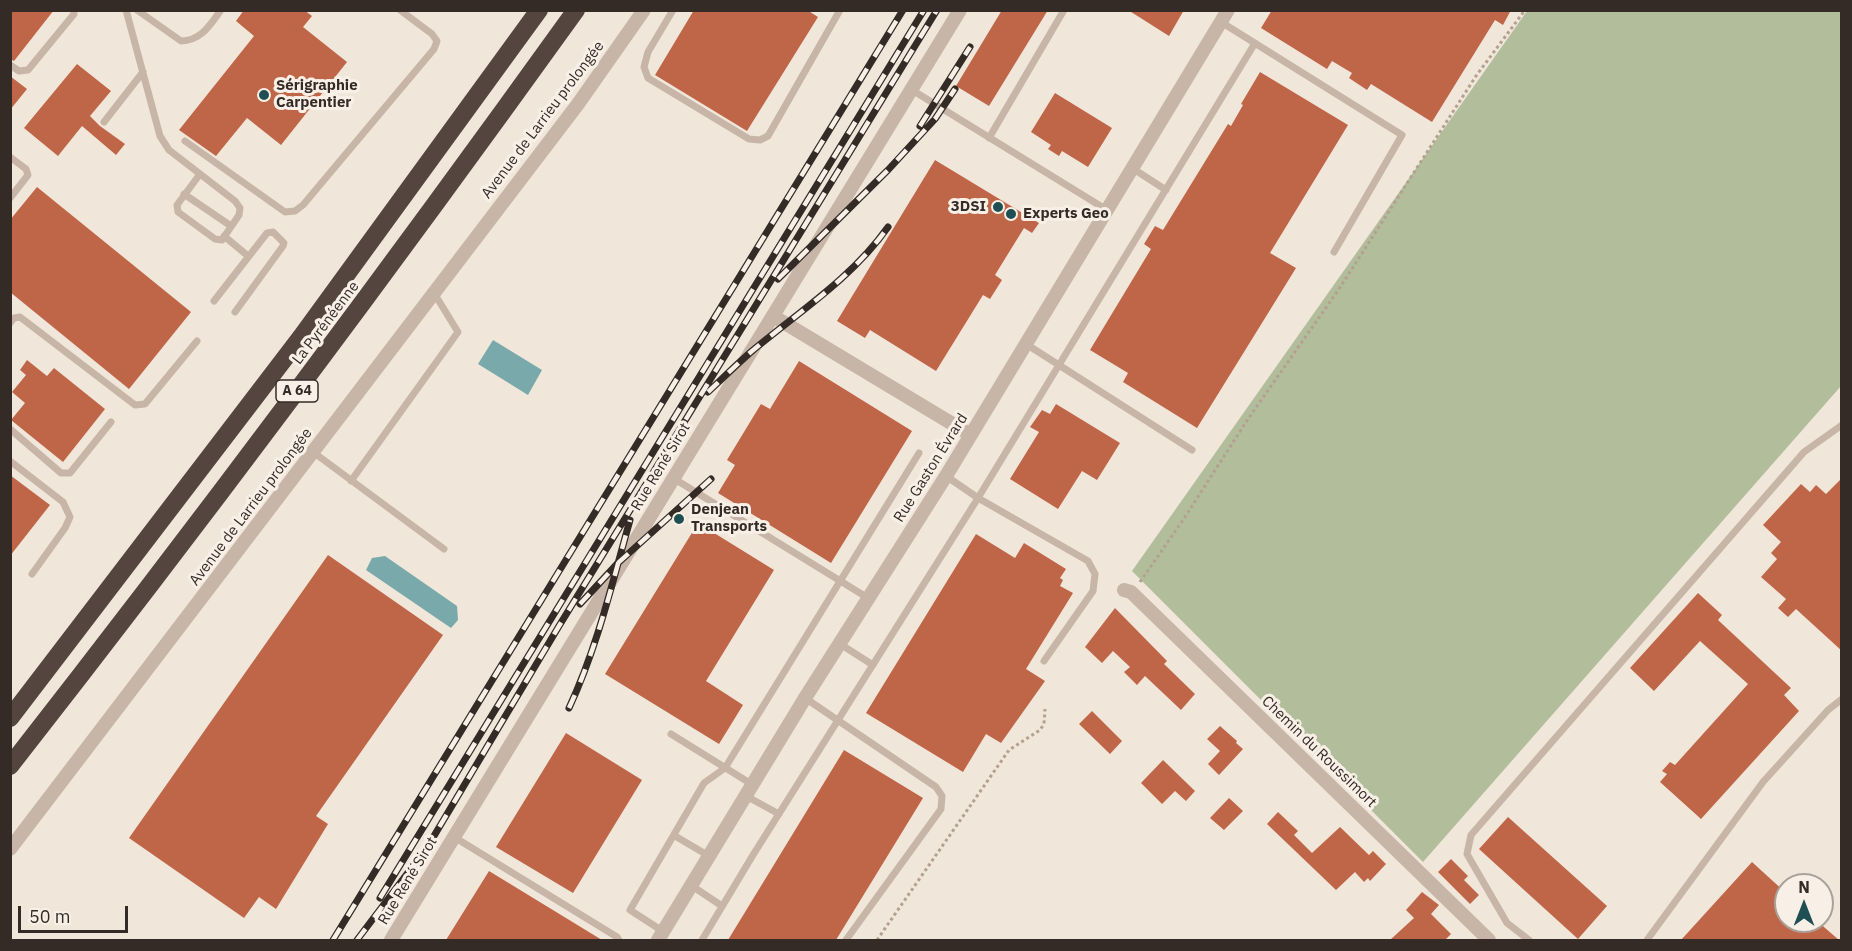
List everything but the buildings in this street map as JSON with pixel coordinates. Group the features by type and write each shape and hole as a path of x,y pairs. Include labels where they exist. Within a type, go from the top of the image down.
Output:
{"highway":[{"name":"La Pyrénéenne","path":"10,718 301,337 539,10"},
{"name":"La Pyrénéenne","path":"10,766 168,564 311,373 576,10"}],"street":[{"name":"Avenue de Larrieu prolongée","path":"10,849 578,104 644,10"},
{"name":"Rue René Sirot","path":"391,940 960,10"},
{"name":"Rue Gaston Évrard","path":"661,936 805,698 946,476 1225,16"},
{"path":"773,316 970,435"},
{"name":"Chemin du Roussimort","path":"1127,591 1489,940"}],"lane":[{"path":"10,65 19,71 28,70 74,14 74,10"},
{"path":"126,10 160,136 169,150 235,201 240,208 239,215 222,240 215,240 178,212 177,205 200,174"},
{"path":"138,10 181,41 190,41 200,36 221,10"},
{"path":"185,141 285,212 295,211 303,205 434,49 437,41 432,34 400,10"},
{"path":"673,10 648,52 644,67 648,78 748,139 760,140 768,136 840,10"},
{"path":"989,138 1064,10"},
{"path":"1225,16 1256,43 1402,135 1334,252"},
{"path":"702,940 978,498 1256,43"},
{"path":"104,122 142,72"},
{"path":"912,90 1107,210"},
{"path":"10,157 26,169 28,175 10,198"},
{"path":"1132,168 1166,190"},
{"path":"184,194 231,226"},
{"path":"214,301 267,233 273,232 284,243 235,312"},
{"path":"224,236 248,256"},
{"path":"351,481 458,332 434,293"},
{"path":"10,323 14,318 20,317 135,405 145,404 197,341"},
{"path":"1026,344 1192,450"},
{"path":"10,429 61,473 70,473 111,422"},
{"path":"1529,940 1507,923 1467,854 1471,835 1804,452 1842,425"},
{"path":"313,452 444,549"},
{"path":"661,936 630,910 704,783 725,768 919,453"},
{"path":"10,461 63,502 70,517 65,528 32,574"},
{"path":"946,476 978,498 1089,561 1095,574 1093,591 1044,661"},
{"path":"674,478 868,598"},
{"path":"840,644 873,665"},
{"path":"805,698 936,787 942,796 941,809 846,940"},
{"path":"1647,940 1763,782 1828,710 1842,699"},
{"path":"671,734 725,768 779,814"},
{"path":"675,836 710,856"},
{"path":"454,837 619,940"},
{"path":"692,886 722,906"}],"path":[{"path":"1127,591 1183,520 1248,419 1339,289 1476,76 1525,10"},
{"path":"878,940 1009,750 1040,730 1044,724 1045,709"}],"green space":[{"path":"1527,11 1841,11 1841,386 1423,862 1132,571"}],"water":[{"path":"493,340 542,370 528,395 478,364"},
{"path":"385,556 457,606 458,620 451,628 366,570 372,558"}],"railway":[{"path":"333,940 903,10"},
{"path":"380,898 924,10"},
{"path":"357,940 428,846 559,626 937,10"},
{"path":"920,126 970,47"},
{"path":"778,279 888,170 935,119 955,89"},
{"path":"708,392 752,351 842,278 888,227"},
{"path":"580,604 618,563 711,479"},
{"path":"569,708 596,639 630,520"}],"place":[{"name":"Sérigraphie Carpentier","path":"264,95"},
{"name":"3DSI","path":"998,207"},
{"name":"Experts Geo","path":"1011,214"},
{"name":"Denjean Transports","path":"679,519"}]}
